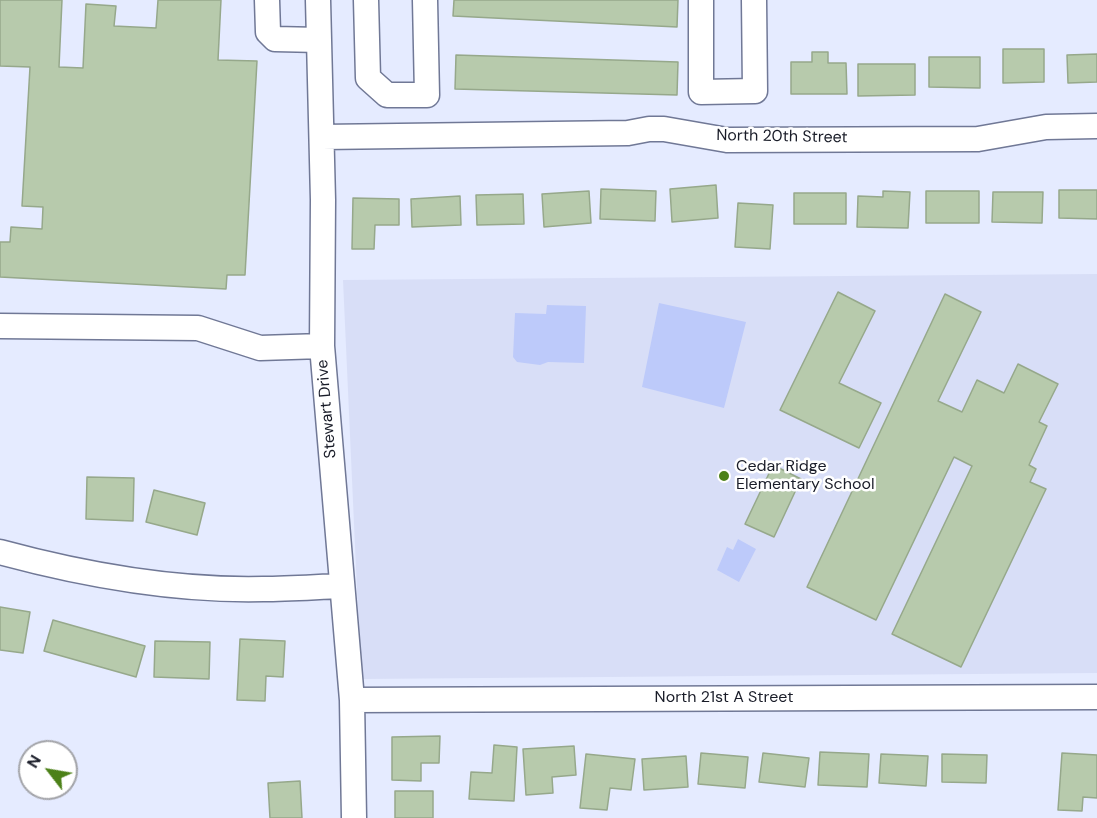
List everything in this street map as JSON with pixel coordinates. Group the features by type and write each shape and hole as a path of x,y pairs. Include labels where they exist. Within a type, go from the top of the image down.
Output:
{"street":[{"path":"267,0 268,32 275,39 319,40"},
{"name":"Stewart Drive","path":"318,0 322,137 322,346 352,700 354,818"},
{"path":"366,0 368,78 387,95 428,95 425,0"},
{"path":"701,0 701,92 755,92 754,0"},
{"name":"North 20th Street","path":"322,137 628,133 664,129 727,140 978,139 1046,127 1097,126"},
{"path":"0,326 198,328 260,348 322,346"},
{"path":"0,552 103,576 182,586 261,589 341,586"},
{"name":"North 21st A Street","path":"352,700 1097,697"}],"shaded area":[{"name":"Cedar Ridge Elementary School","path":"1097,274 1097,673 361,679 343,280"},
{"path":"659,303 746,322 724,408 642,387"},
{"path":"547,305 586,306 584,363 548,362 540,365 517,362 513,357 515,313 546,314"},
{"path":"738,539 756,549 739,582 717,570 727,547 733,550"}],"building":[{"path":"0,0 62,0 59,67 83,68 86,4 116,6 114,26 156,28 158,0 221,0 218,60 257,61 245,275 227,275 226,289 0,277 0,242 10,242 11,227 42,229 43,207 22,206 30,67 0,66"},
{"path":"454,0 678,0 677,27 453,16"},
{"path":"1003,49 1044,49 1044,82 1003,83"},
{"path":"812,52 828,52 828,63 846,63 847,94 791,94 791,62 812,62"},
{"path":"1097,54 1097,82 1068,83 1067,55"},
{"path":"456,55 678,62 677,95 455,89"},
{"path":"929,57 980,57 980,88 929,87"},
{"path":"858,64 915,64 915,95 858,96"},
{"path":"716,185 718,218 672,222 670,189"},
{"path":"601,189 656,191 655,221 600,219"},
{"path":"1059,190 1097,190 1097,219 1059,218"},
{"path":"589,191 591,223 544,227 542,194"},
{"path":"883,191 910,192 908,228 857,227 858,196 883,197"},
{"path":"926,191 979,191 979,223 926,223"},
{"path":"993,192 1043,192 1042,223 992,222"},
{"path":"794,193 846,193 846,224 794,224"},
{"path":"523,194 524,224 477,225 476,195"},
{"path":"460,196 461,225 412,227 411,199"},
{"path":"353,198 399,199 399,225 375,225 374,249 352,249"},
{"path":"738,203 773,205 770,249 735,247"},
{"path":"838,292 875,311 839,383 881,403 859,448 780,410"},
{"name":"Cedar Ridge Elementary School","path":"945,294 981,312 938,401 962,412 977,380 1004,393 1018,364 1058,384 1039,422 1047,426 1029,465 1036,469 1030,482 1046,489 961,667 892,634 972,466 954,457 876,620 807,587"},
{"path":"773,465 801,479 774,537 745,524"},
{"path":"87,477 134,478 133,521 86,519"},
{"path":"154,490 205,503 197,535 146,522"},
{"path":"0,607 30,612 23,653 0,650"},
{"path":"53,620 145,646 136,677 44,651"},
{"path":"240,639 285,641 283,677 266,676 265,701 237,700"},
{"path":"155,641 210,642 209,679 154,677"},
{"path":"440,736 439,763 421,763 421,781 392,780 392,737"},
{"path":"494,745 517,747 514,801 469,799 471,772 492,773"},
{"path":"574,746 576,775 552,777 553,793 526,795 523,749"},
{"path":"820,752 869,754 867,787 818,785"},
{"path":"701,753 748,757 745,788 698,784"},
{"path":"763,753 809,758 805,787 759,782"},
{"path":"1062,753 1097,755 1097,798 1083,797 1082,811 1058,810"},
{"path":"586,754 635,759 631,790 610,788 607,810 580,808"},
{"path":"881,754 928,756 926,786 879,783"},
{"path":"942,754 987,755 986,783 942,782"},
{"path":"686,756 688,787 644,790 642,759"},
{"path":"300,781 302,818 270,818 268,783"},
{"path":"395,791 433,791 433,818 395,818"}],"place":[{"name":"Cedar Ridge Elementary School","path":"724,476"}]}
